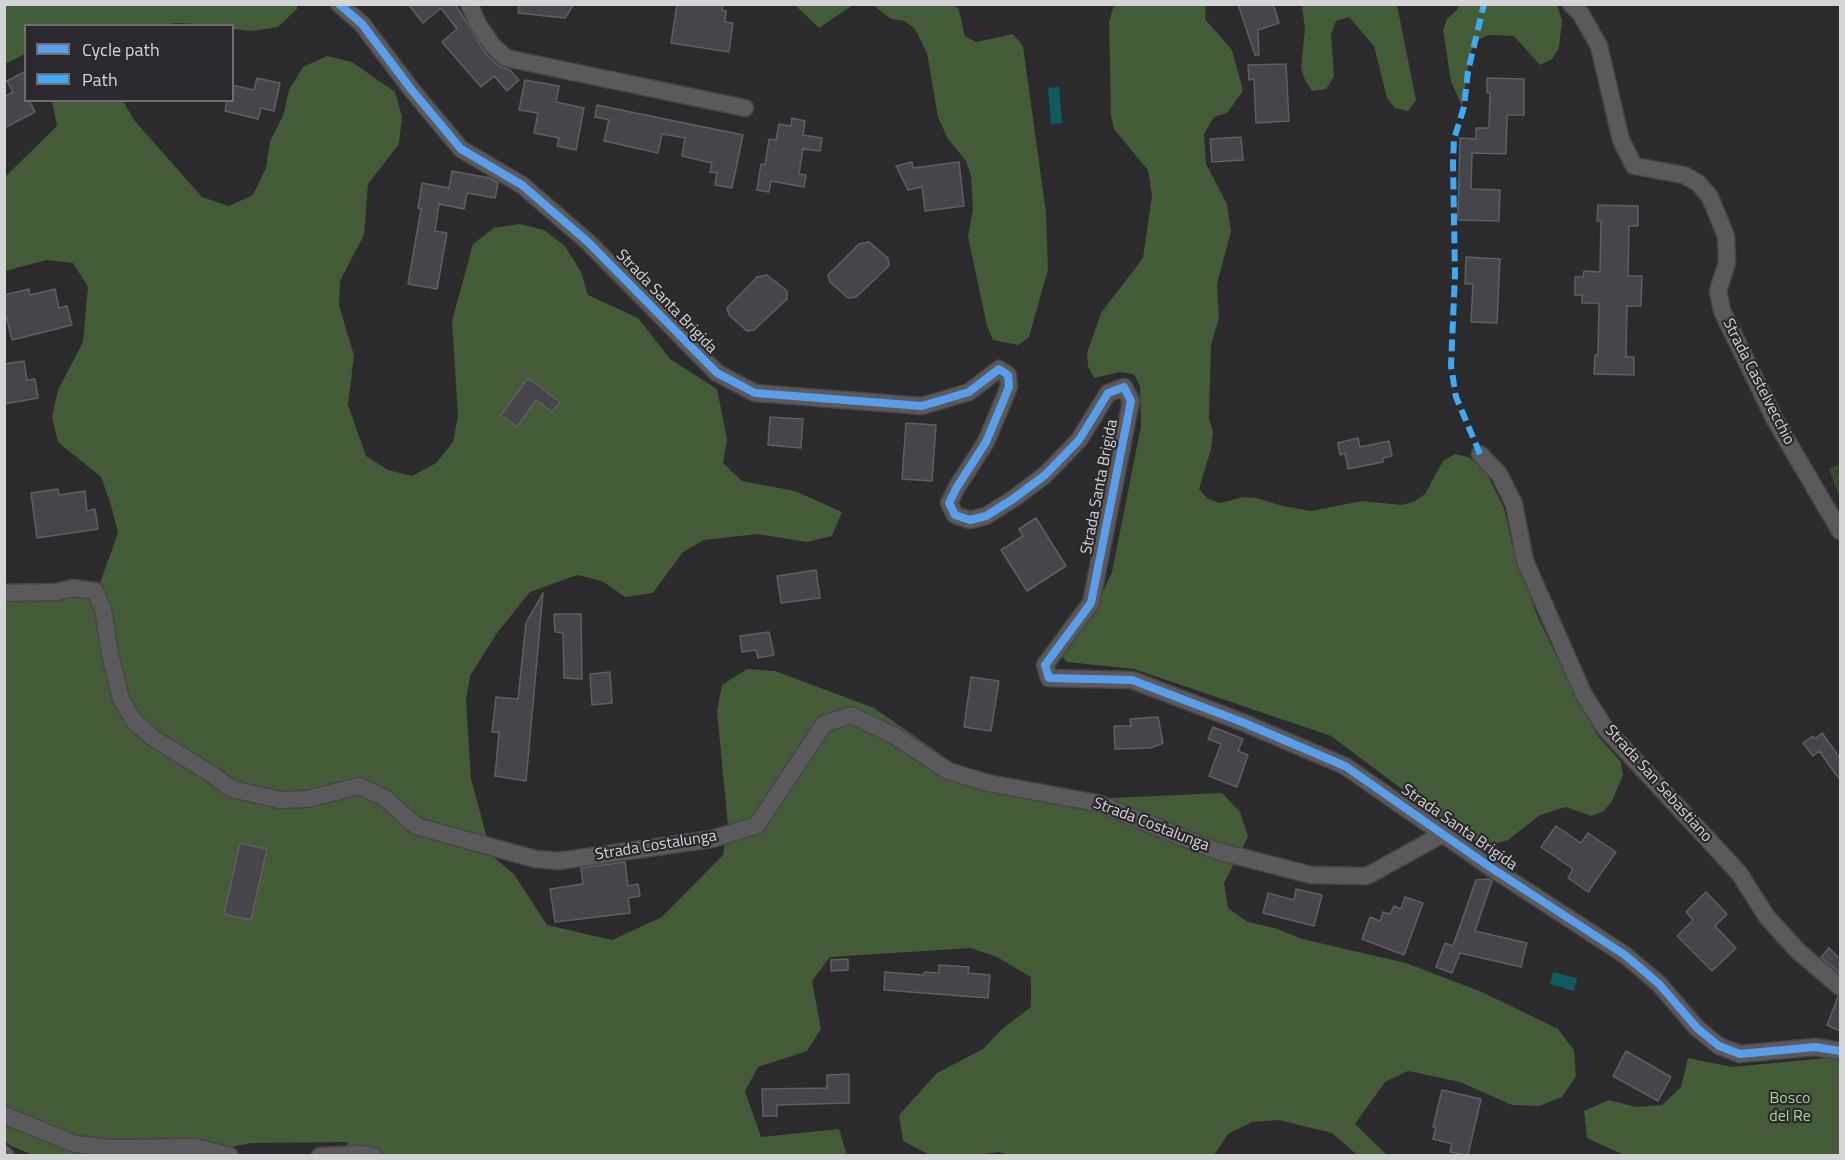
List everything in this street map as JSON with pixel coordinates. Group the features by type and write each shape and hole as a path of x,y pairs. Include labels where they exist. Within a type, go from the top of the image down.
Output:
{"street":[{"name":"Strada Santa Brigida","path":"339,4 362,24 411,89 461,149 522,185 588,242 717,373 755,393 921,406 969,392 999,369 1008,375 1009,387 986,442 949,503 955,515 970,520 986,516 1045,475 1079,440 1108,393 1124,387 1131,401 1090,603 1045,665 1050,678 1132,680 1242,722 1346,766 1443,834 1625,955 1659,984 1697,1028 1719,1046 1740,1054 1815,1047 1840,1051"},
{"path":"469,4 478,24 493,46 506,58 745,108"},
{"name":"Strada Castelvecchio","path":"1572,4 1581,14 1599,46 1621,140 1634,166 1684,176 1698,183 1710,197 1726,236 1727,263 1718,291 1722,311 1775,420 1840,531"},
{"name":"Strada San Sebastiano","path":"1480,454 1499,474 1514,504 1525,561 1583,693 1605,728 1739,873 1767,917 1790,943 1840,987"},
{"name":"Strada Costalunga","path":"4,593 56,592 73,588 95,591 103,609 110,654 121,699 134,721 153,738 232,789 280,800 307,799 359,786 385,798 416,826 535,859 559,861 712,838 757,825 824,724 851,716 895,736 948,771 988,783 1097,803 1214,850 1311,875 1367,876 1443,834"},
{"path":"4,1115 75,1144 111,1148 196,1148 230,1155"},
{"path":"320,1155 373,1155"}],"green space":[{"path":"5,4 297,4 297,9 278,27 252,31 234,29 234,24 24,24 24,54 5,64"},
{"path":"795,5 853,5 819,28"},
{"path":"873,5 955,5 959,10 965,36 976,42 1013,34 1023,46 1046,213 1048,269 1029,337 1018,345 993,340 987,326 968,237 973,209 971,176 966,161 948,139 938,117 927,53 915,29 905,21 891,19"},
{"path":"1114,5 1206,5 1205,19 1232,50 1243,91 1227,113 1214,117 1204,134 1206,164 1227,204 1231,231 1217,284 1219,318 1211,345 1209,418 1213,432 1211,449 1199,489 1208,499 1220,503 1244,497 1256,498 1311,511 1362,501 1402,505 1415,501 1425,494 1443,461 1455,454 1468,457 1485,470 1504,508 1513,548 1537,615 1571,687 1598,736 1621,762 1623,775 1612,801 1604,811 1591,816 1566,807 1540,815 1508,840 1495,844 1470,840 1331,736 1134,669 1067,662 1061,655 1082,625 1091,617 1112,572 1141,426 1140,386 1134,374 1120,372 1094,378 1088,366 1087,353 1101,313 1143,258 1152,196 1148,170 1114,129 1111,116 1109,22"},
{"path":"1302,5 1397,5 1416,100 1408,111 1395,108 1387,98 1374,46 1349,17 1336,21 1331,34 1334,77 1326,89 1312,91 1301,68 1305,29"},
{"path":"1459,5 1557,5 1562,20 1559,48 1552,59 1540,65 1514,36 1488,35 1474,42 1462,106 1451,81 1443,30 1447,19"},
{"path":"327,56 352,62 395,92 402,116 399,144 368,184 364,235 340,281 339,306 354,355 348,405 366,456 388,470 412,476 436,463 453,442 458,416 452,321 473,244 494,228 520,224 544,230 565,246 581,272 588,295 638,318 670,359 717,389 727,439 723,463 742,481 795,491 842,512 832,536 807,542 757,534 704,540 682,553 653,593 625,597 602,581 577,575 530,592 497,633 470,676 466,700 471,779 492,856 514,874 547,925 612,940 662,917 723,855 728,826 717,711 722,685 747,669 775,671 874,708 959,767 1089,799 1222,793 1240,812 1248,837 1224,883 1228,908 1248,922 1275,928 1302,939 1406,963 1482,992 1558,1029 1574,1050 1576,1076 1562,1097 1539,1106 1512,1105 1460,1082 1408,1071 1385,1082 1355,1124 1387,1155 1357,1155 1332,1133 1279,1120 1252,1122 1228,1134 1214,1155 1011,1156 999,1152 979,1155 930,1155 903,1141 899,1115 937,1073 983,1049 1002,1029 1031,1007 1031,977 997,957 971,948 830,957 812,981 821,1029 807,1051 758,1067 745,1091 761,1137 839,1129 847,1155 343,1155 348,1142 251,1143 187,1156 35,1156 4,1141 5,593 49,593 100,583 118,533 101,477 58,442 52,417 58,390 83,342 88,287 73,263 47,260 5,271 5,177 57,126 52,102 124,102 134,120 202,197 229,206 253,195 266,168 270,141 283,116 289,90 303,67"},
{"path":"1840,464 1840,498 1829,469"},
{"name":"Bosco del Re","path":"1840,1057 1840,1155 1624,1155 1587,1138 1584,1111 1609,1100 1636,1107 1662,1105 1681,1087 1688,1058 1732,1067"}],"water":[{"path":"1059,87 1062,123 1051,124 1048,88"},
{"path":"1553,972 1577,978 1574,991 1550,984"}],"building":[{"path":"408,4 455,4 486,54 499,66 510,70 519,80 507,91 494,76 481,87 442,42 457,29 441,8 423,23"},
{"path":"519,4 574,4 565,18 518,13"},
{"path":"677,4 723,4 722,10 726,11 725,22 733,23 729,52 671,43"},
{"path":"1238,4 1273,4 1279,23 1258,30 1259,55 1255,55"},
{"path":"1286,64 1289,121 1256,123 1254,79 1249,80 1248,65"},
{"path":"24,72 24,102 30,102 35,112 4,128 4,97 13,92 7,81"},
{"path":"257,78 280,83 274,111 261,108 258,119 225,111 227,102 234,102 234,85 254,90"},
{"path":"1487,78 1524,79 1524,115 1507,115 1506,154 1472,153 1471,189 1500,190 1499,221 1458,220 1460,138 1476,139 1476,128 1489,128 1490,93 1487,93"},
{"path":"525,80 559,86 556,102 584,108 576,150 557,146 559,138 534,133 538,113 519,110"},
{"path":"597,105 743,135 732,188 715,185 717,173 710,172 712,163 682,156 685,138 662,134 658,153 604,141 609,120 595,117"},
{"path":"792,118 805,121 803,135 822,138 820,151 803,149 799,174 806,175 804,187 771,181 769,192 757,190 761,164 765,165 769,139 776,140 779,124 791,126"},
{"path":"1241,137 1243,160 1212,162 1210,139"},
{"path":"912,162 913,168 959,162 964,206 925,211 922,187 908,190 896,166"},
{"path":"452,171 490,178 498,183 495,198 467,193 464,209 439,204 435,231 447,233 437,289 408,284 421,209 418,208 422,183 449,188"},
{"path":"1598,205 1638,206 1638,226 1629,226 1628,276 1642,276 1641,306 1627,306 1626,357 1634,357 1634,375 1594,374 1595,355 1598,355 1599,303 1582,303 1582,295 1575,295 1575,277 1583,277 1584,271 1600,272 1601,221 1597,221"},
{"path":"869,242 888,258 889,266 856,297 848,298 830,282 828,275 859,244"},
{"path":"1466,257 1500,259 1497,323 1471,322 1473,284 1465,284"},
{"path":"767,275 787,291 787,299 754,330 747,331 729,315 727,308 757,277"},
{"path":"29,289 30,295 55,289 59,308 67,306 72,325 12,340 4,308 4,295"},
{"path":"24,361 27,380 35,379 38,398 4,404 4,364"},
{"path":"528,378 560,402 552,412 536,400 517,427 501,415"},
{"path":"770,417 803,419 801,448 768,445"},
{"path":"906,423 936,425 932,481 902,479"},
{"path":"1358,438 1360,447 1389,441 1392,456 1383,458 1383,462 1348,469 1345,453 1340,455 1338,443"},
{"path":"58,489 59,495 85,491 87,511 95,509 98,529 37,538 31,493"},
{"path":"1036,518 1066,566 1027,591 1001,550 1023,536 1019,529"},
{"path":"816,570 820,598 781,603 777,576"},
{"path":"543,593 526,781 495,776 499,732 492,732 496,697 518,699 526,623"},
{"path":"554,614 581,614 582,679 564,678 563,633 555,632"},
{"path":"769,632 774,655 758,658 756,650 742,652 740,636"},
{"path":"610,672 612,703 592,705 590,674"},
{"path":"971,677 999,681 991,731 964,727"},
{"path":"1158,717 1163,743 1151,748 1115,749 1114,726 1131,726 1130,719"},
{"path":"1213,727 1243,739 1238,751 1248,755 1237,787 1209,776 1221,744 1208,739"},
{"path":"1822,733 1840,758 1840,780 1819,751 1813,756 1803,743 1813,736 1815,739"},
{"path":"1556,826 1581,843 1588,833 1616,852 1588,892 1568,878 1573,869 1541,847"},
{"path":"240,843 267,849 251,920 224,914"},
{"path":"625,862 628,886 638,884 640,896 628,898 630,913 555,922 550,889 583,884 581,868"},
{"path":"1489,879 1492,881 1475,931 1527,943 1521,967 1460,953 1452,973 1436,967 1445,943 1453,946 1476,880"},
{"path":"1296,889 1322,895 1314,926 1263,913 1268,893 1294,900"},
{"path":"1706,892 1727,914 1715,926 1736,948 1712,971 1677,936 1693,920 1686,912"},
{"path":"1405,897 1423,903 1404,955 1362,939 1370,917 1380,921 1383,912 1390,914 1394,906 1401,909"},
{"path":"1829,948 1840,959 1840,974 1821,957"},
{"path":"848,959 848,970 831,971 831,960"},
{"path":"939,965 969,967 968,973 990,975 988,998 884,990 885,972 923,975 925,972 939,973"},
{"path":"1838,997 1840,997 1840,1031 1827,1025"},
{"path":"1626,1051 1671,1077 1658,1101 1613,1076"},
{"path":"849,1074 849,1103 777,1105 777,1116 763,1116 762,1089 827,1088 827,1075"},
{"path":"1442,1090 1481,1099 1468,1155 1450,1152 1452,1144 1433,1139 1436,1127 1433,1127"}],"marked path":[{"path":"1480,454 1456,397 1451,366 1455,274 1454,139 1464,107 1468,71 1484,4"}],"cycle path":[{"path":"339,4 362,24 411,89 461,149 522,185 588,242 717,373 755,393 922,406 969,392 999,369 1008,375 1009,387 986,442 949,503 955,515 970,520 986,516 1045,475 1079,440 1108,393 1124,387 1131,401 1091,603 1045,665 1049,678 1132,680 1242,722 1345,766 1490,867 1625,955 1659,984 1697,1028 1719,1046 1740,1054 1815,1047 1840,1051"}]}
